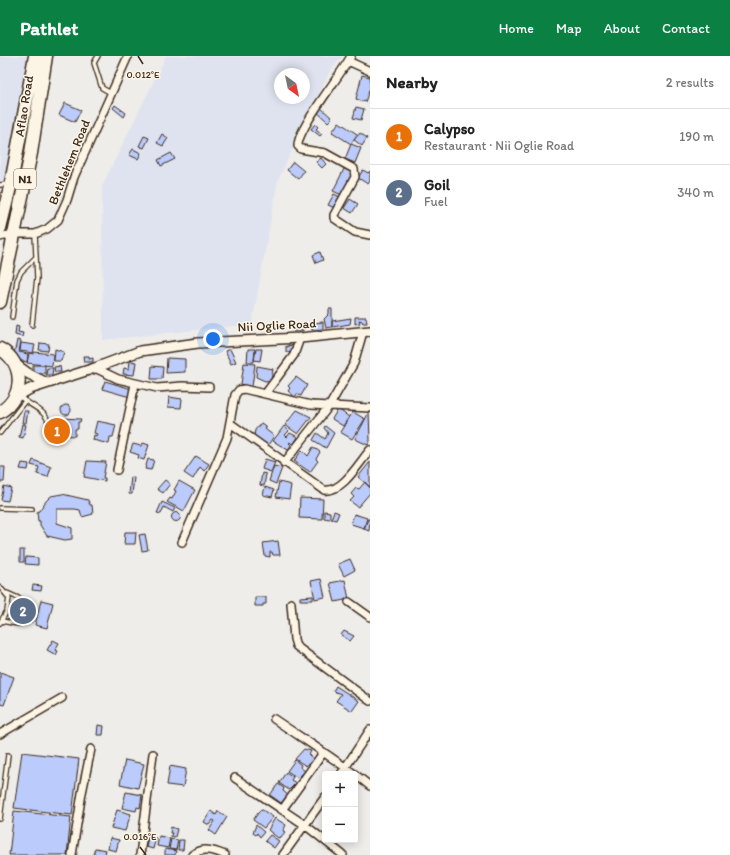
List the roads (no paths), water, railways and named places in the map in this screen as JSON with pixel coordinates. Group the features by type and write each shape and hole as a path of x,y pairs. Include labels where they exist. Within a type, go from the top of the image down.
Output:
{"highway":[{"name":"Aflao Road","path":"0,228 6,184 35,56"},
{"name":"Aflao Road","path":"0,302 31,153 46,56"},
{"path":"0,412 19,398 19,381 16,364 1,348"}],"street":[{"name":"Bethlehem Road","path":"0,237 13,234 35,234 47,229 58,220 67,200 74,177 128,56"},
{"path":"370,71 349,59 315,110 298,142 298,146 301,149 325,153 354,169 355,177 334,215 334,218 355,232 363,235 370,234"},
{"path":"284,463 330,405 354,363 366,332"},
{"name":"Nii Oglie Road","path":"19,398 30,389 95,368 140,351 198,343 300,338 366,332"},
{"path":"265,394 294,355 300,338"},
{"path":"16,364 29,374 47,383"},
{"path":"95,368 118,379 157,388 182,386 209,387"},
{"path":"117,470 135,384"},
{"path":"182,542 227,438 234,395 239,390 244,388 311,405 370,408"},
{"path":"230,423 316,486 330,491 340,487 370,450"},
{"path":"349,602 370,617"},
{"path":"291,603 296,646 370,701"},
{"path":"0,734 62,698"},
{"path":"274,719 346,767 370,786"},
{"path":"343,771 370,730"},
{"path":"72,855 91,749"},
{"path":"282,810 323,753"},
{"path":"140,855 153,754"},
{"path":"235,778 305,825 343,855"},
{"path":"283,855 322,800"},
{"path":"192,855 199,850 208,849 225,855"}],"lane":[{"path":"98,56 94,63 102,88 111,93"},
{"path":"32,325 37,278 35,234"},
{"path":"12,317 17,280 21,272 36,257"},
{"path":"0,433 19,398 46,414 50,420 50,429"},
{"path":"0,508 32,509"},
{"path":"0,587 7,593 32,604 33,608 30,620 20,624 1,622 7,611 9,598 7,593"},
{"path":"0,819 8,755"}],"place":[{"name":"Calypso","path":"57,431"},
{"name":"Goil","path":"23,611"}]}
